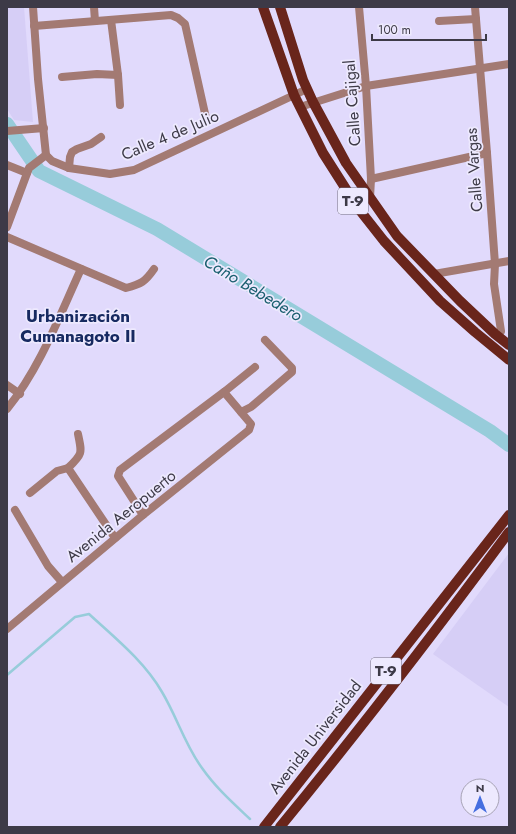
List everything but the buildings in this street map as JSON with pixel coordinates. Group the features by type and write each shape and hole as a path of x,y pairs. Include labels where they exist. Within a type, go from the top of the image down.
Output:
{"main road":[{"name":"T-9","path":"263,7 294,95 323,153 358,208 384,241 440,301 507,358"},
{"name":"T-9","path":"280,7 287,33 307,89 346,163 398,236 460,301 509,345"},
{"name":"T-9","path":"460,301 509,338"},
{"name":"Avenida Universidad","path":"264,827 509,515"},
{"name":"Avenida Universidad","path":"280,827 370,716 448,615 509,532"}],"street":[{"path":"7,227 28,170 46,155 32,7"},
{"path":"94,7 95,21"},
{"path":"158,7 159,16"},
{"name":"Calle Cajigal","path":"359,7 366,86 371,179 370,198"},
{"name":"Calle Vargas","path":"475,7 487,153 494,264 494,289 501,331"},
{"path":"34,26 171,15 178,18 185,24 206,118"},
{"path":"439,21 476,19"},
{"path":"111,20 120,105"},
{"path":"300,107 366,86 509,64"},
{"path":"62,77 97,74 118,75"},
{"name":"Calle 4 de Julio","path":"46,155 52,161 69,168 110,174 134,170 307,89"},
{"path":"7,131 44,128"},
{"path":"69,168 72,152 91,144 101,137"},
{"path":"371,179 487,153"},
{"path":"7,165 28,170"},
{"path":"7,237 126,288 137,285 146,280 154,269"},
{"path":"434,274 509,261"},
{"path":"7,409 20,394 33,373 81,269"},
{"path":"224,392 241,412 251,407 292,372 292,368 287,362 265,340"},
{"path":"143,515 118,476 120,470 255,367"},
{"path":"7,385 20,394"},
{"name":"Avenida Aeropuerto","path":"7,629 115,538 249,430 251,424 241,412"},
{"path":"30,493 57,471 68,468 80,457 81,449 78,434"},
{"path":"68,468 115,538"},
{"path":"15,510 48,566 62,582"}],"shaded area":[{"path":"7,7 24,7 33,122 14,120 7,109"},
{"path":"509,553 509,707 433,654"}],"waterway":[{"name":"Caño Bebedero","path":"7,124 39,171 157,229 490,431 509,445"},
{"path":"7,675 75,617 89,614 147,670 162,692 191,750 202,768 219,789 250,819"}],"district":[{"name":"Urbanización Cumanagoto II","path":"78,326"}]}
